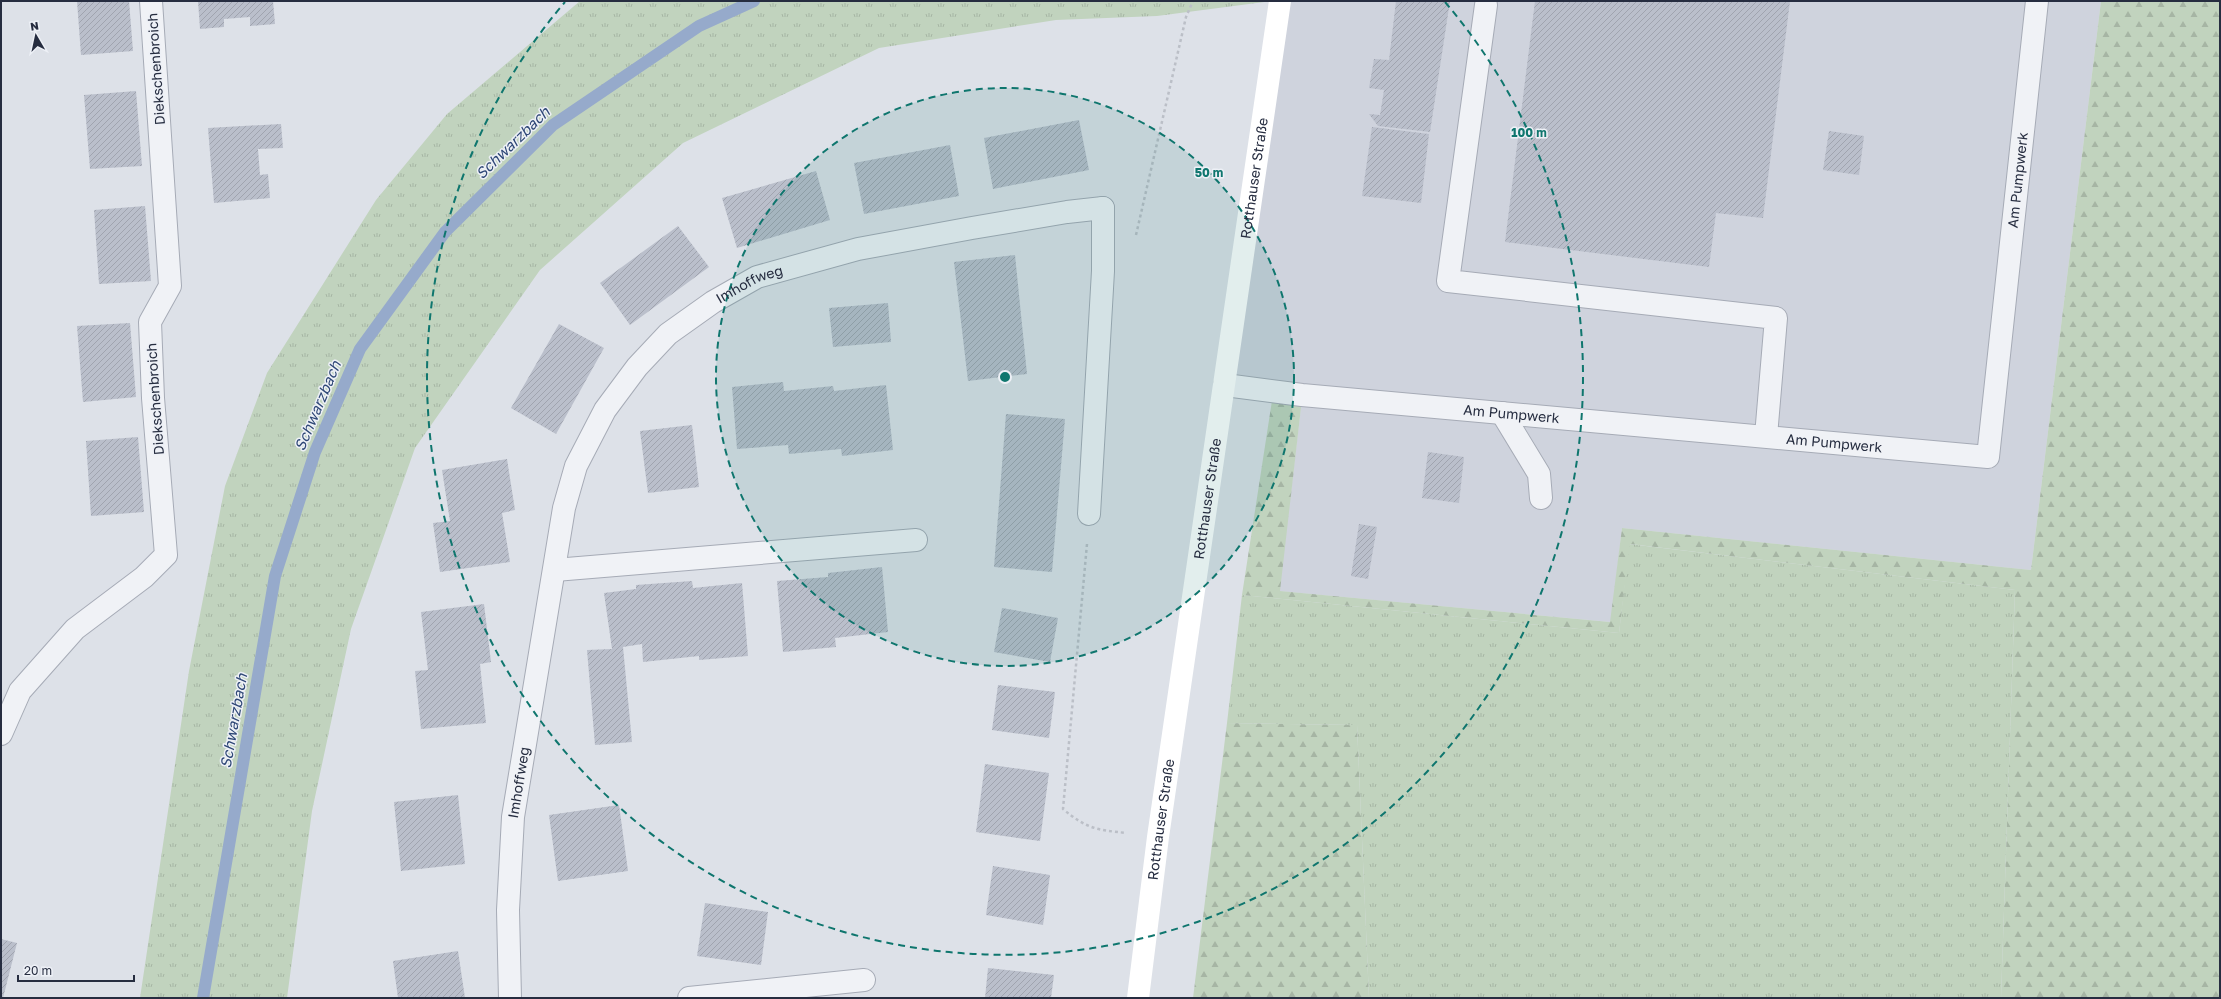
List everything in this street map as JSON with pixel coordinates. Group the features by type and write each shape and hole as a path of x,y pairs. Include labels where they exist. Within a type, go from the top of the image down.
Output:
{"main road":[{"name":"Rotthauser Straße","path":"1138,998 1158,837 1280,1"}],"street":[{"name":"Diekschenbroich","path":"1,734 20,691 75,629 144,577 166,555 153,398 150,322 170,286 151,1"},
{"name":"Am Pumpwerk","path":"1225,385 1302,395 1988,457 2037,1"},
{"path":"1486,5 1448,281 1776,318 1766,436"},
{"name":"Imhoffweg","path":"510,998 508,910 513,817 555,570 564,508 576,466 605,410 637,367 668,334 713,302 757,277 858,249 1067,212 1103,208 1103,271"},
{"path":"1089,514 1103,271"},
{"path":"1502,412 1539,474 1541,498"},
{"path":"555,570 916,540"},
{"path":"689,998 864,980"}],"path":[{"path":"1103,271 1118,268 1126,257 1137,234 1186,17 1193,1"},
{"path":"1089,514 1063,809 1079,822 1096,830 1158,837"}],"shaded area":[{"path":"1285,1 2101,1 2031,570 1622,528 1611,622 1279,591 1302,399 1228,383"}],"green space":[{"path":"580,1 1272,1 1157,16 1056,20 879,48 683,143 540,270 415,448 351,629 312,811 287,998 140,998 189,671 225,486 267,373 376,200 447,114"},
{"path":"2101,1 2220,1 2220,998 2001,998 2015,590 1630,544 1619,633 1242,595 1273,394 1302,399 1280,591 1610,622 1622,528 2031,570"},
{"path":"1629,544 2015,590 2001,998 1369,998 1357,725 1227,723 1242,595 1619,633"},
{"path":"1227,723 1357,725 1369,998 1193,998"}],"building":[{"path":"77,1 129,1 133,51 81,55"},
{"path":"198,1 273,1 275,24 250,26 250,17 224,19 224,27 200,29"},
{"path":"1396,1 1450,1 1430,132 1378,126 1369,114 1380,115 1384,90 1369,88 1374,59 1389,60"},
{"path":"1535,1 1790,1 1763,218 1716,213 1709,267 1505,242"},
{"path":"136,91 142,166 90,169 84,95"},
{"path":"1079,120 1089,170 993,189 984,138"},
{"path":"281,124 283,148 258,149 260,175 268,174 270,198 214,203 208,128"},
{"path":"1372,127 1429,134 1421,203 1362,196"},
{"path":"1829,131 1864,136 1859,175 1823,170"},
{"path":"950,145 959,196 864,214 854,163"},
{"path":"816,171 830,220 737,248 722,198"},
{"path":"145,206 151,281 99,284 94,210"},
{"path":"678,226 709,267 630,325 600,283"},
{"path":"1015,255 1027,374 968,381 954,262"},
{"path":"888,303 891,342 833,347 829,308"},
{"path":"130,323 136,397 83,402 77,326"},
{"path":"559,324 604,348 556,434 511,408"},
{"path":"783,382 784,391 833,386 834,391 886,385 893,450 842,456 841,449 789,454 788,445 737,449 732,387"},
{"path":"1006,414 1065,419 1052,572 994,567"},
{"path":"692,425 699,487 648,493 640,431"},
{"path":"138,437 144,512 91,516 86,441"},
{"path":"1428,452 1464,457 1459,503 1422,498"},
{"path":"507,459 515,510 502,513 510,562 440,572 433,523 450,521 442,470"},
{"path":"1359,524 1377,527 1368,579 1351,576"},
{"path":"882,567 888,632 835,638 836,647 783,652 777,581 828,577 828,573"},
{"path":"692,581 693,588 742,583 748,656 699,660 699,656 643,662 642,644 623,647 632,742 595,745 587,650 612,649 604,593 636,589 636,585"},
{"path":"484,604 491,662 480,664 486,723 421,729 415,671 428,670 421,612"},
{"path":"1002,608 1058,618 1050,662 994,652"},
{"path":"998,685 1055,692 1049,738 992,730"},
{"path":"985,764 1049,773 1040,841 976,832"},
{"path":"458,795 465,864 401,871 394,802"},
{"path":"619,805 628,871 558,881 549,815"},
{"path":"993,866 1050,875 1043,925 986,915"},
{"path":"705,903 768,912 761,965 697,956"},
{"path":"1,939 17,943 3,998 1,998"},
{"path":"458,951 465,998 398,998 393,961"},
{"path":"988,968 1054,975 1051,998 985,998"}],"waterway":[{"name":"Schwarzbach","path":"203,998 275,576 315,452 360,349 445,232 553,125 699,26 754,1"}]}
